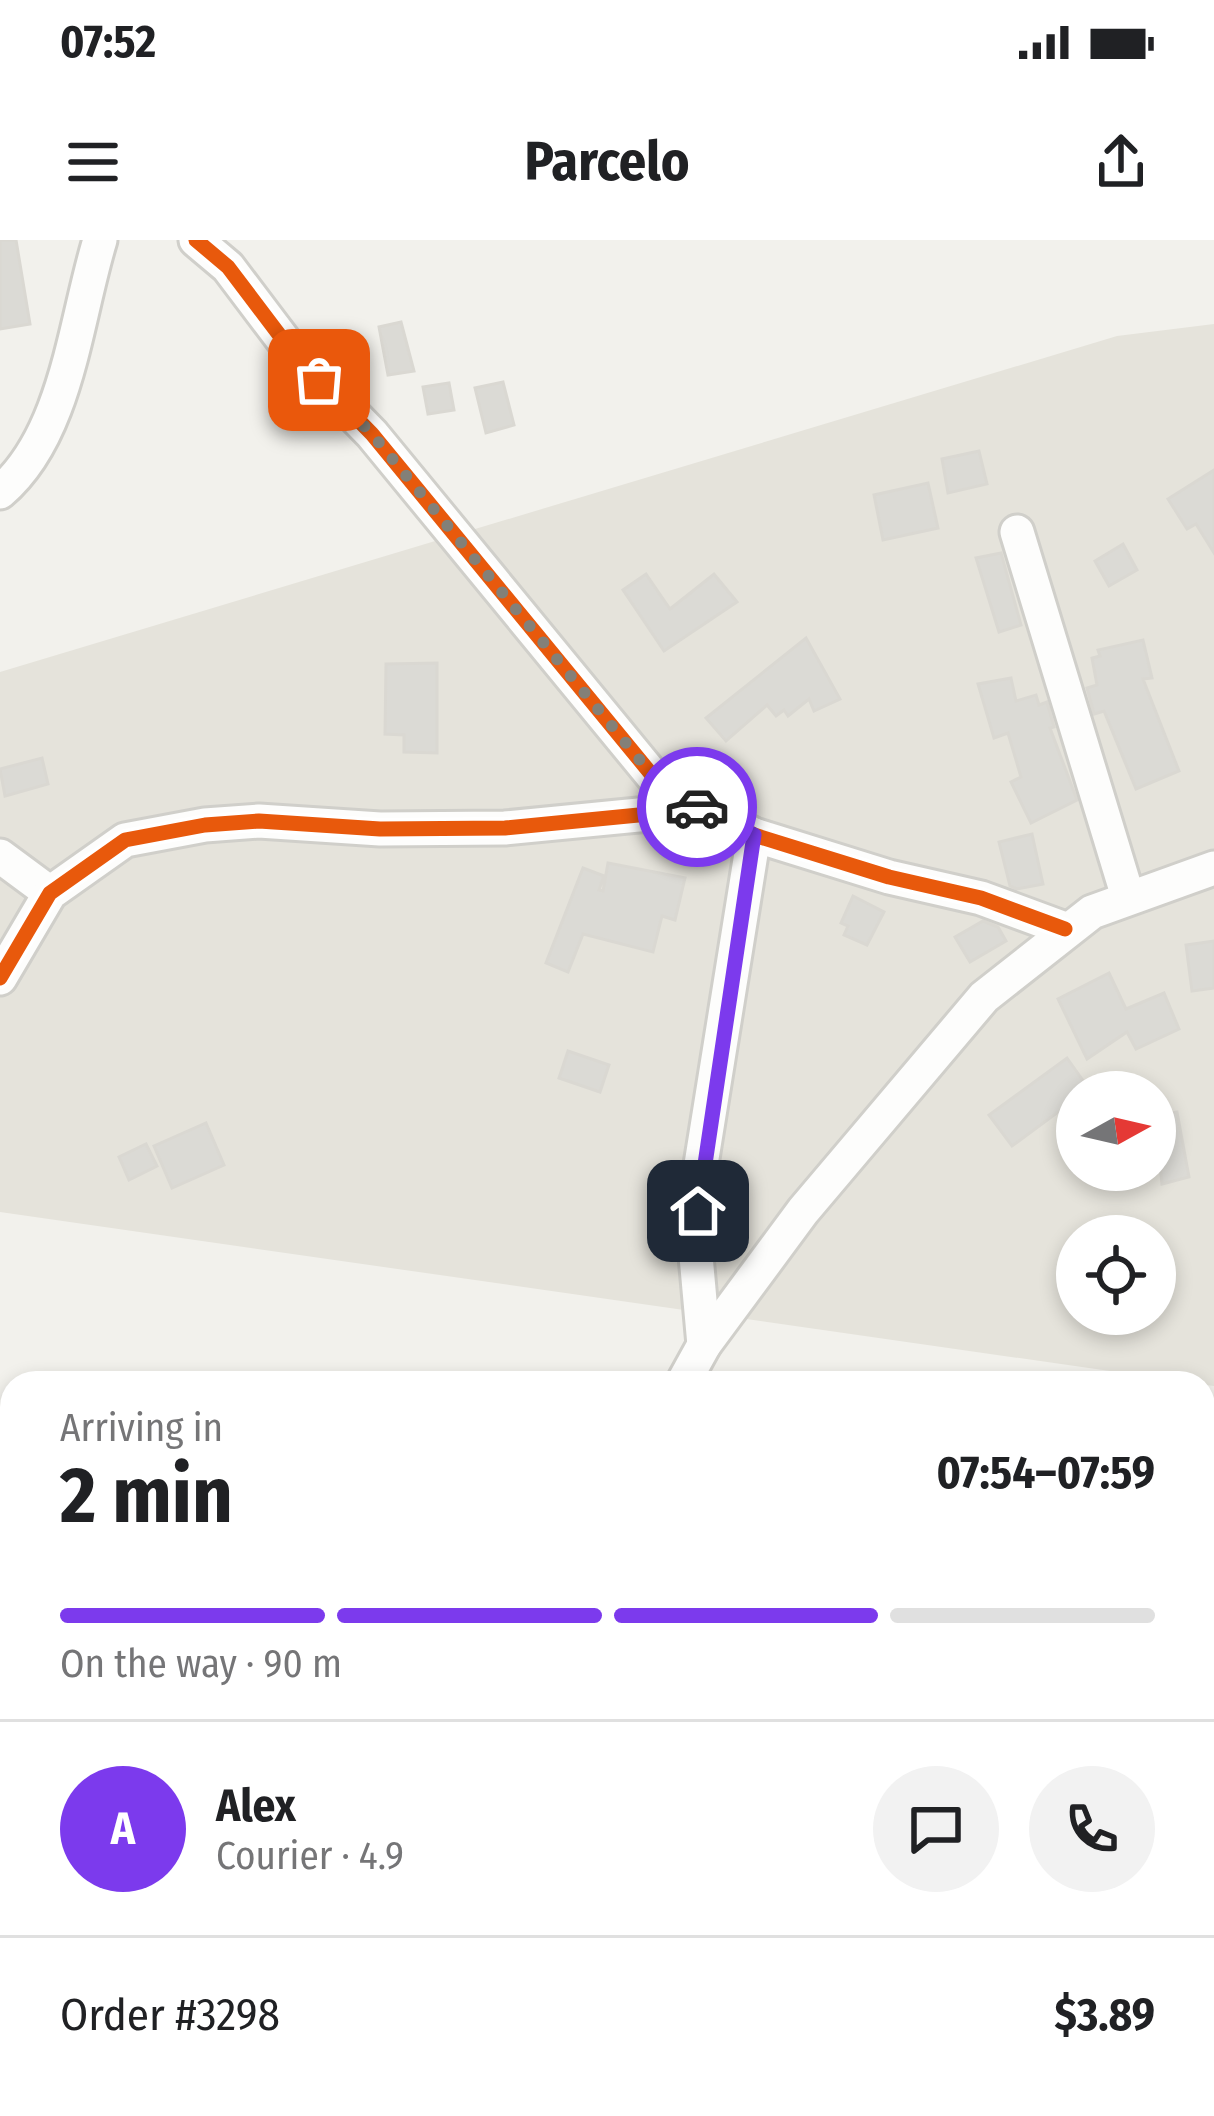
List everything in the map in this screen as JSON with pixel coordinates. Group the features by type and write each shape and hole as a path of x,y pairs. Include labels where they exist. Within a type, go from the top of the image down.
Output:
{"street":[{"path":"0,492 23,472 45,438 100,240"},
{"path":"196,240 228,267 293,353 372,434 662,787 754,835 889,877 981,898 1064,929"},
{"path":"1017,532 1128,897"},
{"path":"0,978 50,892 125,840 205,825 259,821 380,829 505,828 700,809"},
{"path":"704,1345 695,1245 699,1177 754,835"},
{"path":"0,856 50,892"},
{"path":"689,1371 803,1211 984,997 1064,929 1128,897 1214,868"}],"shaded area":[{"path":"1214,324 1214,1371 1109,1371 0,1212 0,672 1117,336"}],"building":[{"path":"0,240 16,240 30,324 0,329"},
{"path":"401,322 414,371 388,375 379,327"},
{"path":"503,382 514,425 486,433 475,388"},
{"path":"449,383 454,410 428,414 423,387"},
{"path":"979,451 987,484 948,493 942,459"},
{"path":"1214,470 1214,553 1196,524 1187,529 1168,499"},
{"path":"928,483 938,528 883,540 874,495"},
{"path":"1123,544 1137,570 1109,586 1095,561"},
{"path":"1001,553 1021,625 999,632 976,558"},
{"path":"646,574 670,609 714,574 737,602 664,651 623,590"},
{"path":"806,638 840,699 814,711 809,699 788,716 784,710 776,716 767,705 726,741 706,718"},
{"path":"1143,640 1152,678 1143,679 1179,771 1136,789 1104,711 1094,714 1087,688 1097,685 1092,658 1100,656 1098,650"},
{"path":"437,663 437,753 404,752 404,735 385,734 386,664"},
{"path":"1011,678 1016,701 1036,695 1039,705 1047,702 1054,727 1050,728 1077,800 1031,823 1011,782 1021,777 1008,733 994,738 978,684"},
{"path":"42,758 48,784 5,796 0,769"},
{"path":"1032,834 1043,884 1017,889 1010,886 999,842"},
{"path":"608,863 685,878 675,920 662,916 653,952 583,934 568,972 546,963 583,868 604,876 599,890 603,891"},
{"path":"853,896 884,912 867,945 844,935 848,926 841,923"},
{"path":"983,921 998,927 1006,941 970,962 955,937"},
{"path":"1214,941 1214,988 1192,991 1186,945"},
{"path":"1109,973 1126,1009 1164,993 1179,1029 1136,1049 1127,1032 1087,1059 1058,999"},
{"path":"568,1051 609,1065 600,1092 559,1078"},
{"path":"1067,1058 1076,1071 1056,1071 1056,1114 1012,1146 989,1115"},
{"path":"1176,1112 1189,1177 1176,1180"},
{"path":"206,1123 224,1165 172,1188 154,1146"},
{"path":"146,1144 157,1166 129,1180 119,1157"}],"cycle path":[{"path":"196,240 228,267 293,353 372,434 661,786 754,835 889,877 981,898 1065,929"},
{"path":"0,978 50,893 125,840 205,825 259,821 380,829 505,828 700,809"}],"way so far":[{"path":"319,380 372,434 662,787 697,807"}],"route":[{"path":"697,807 754,835 699,1177 698,1211"}]}
